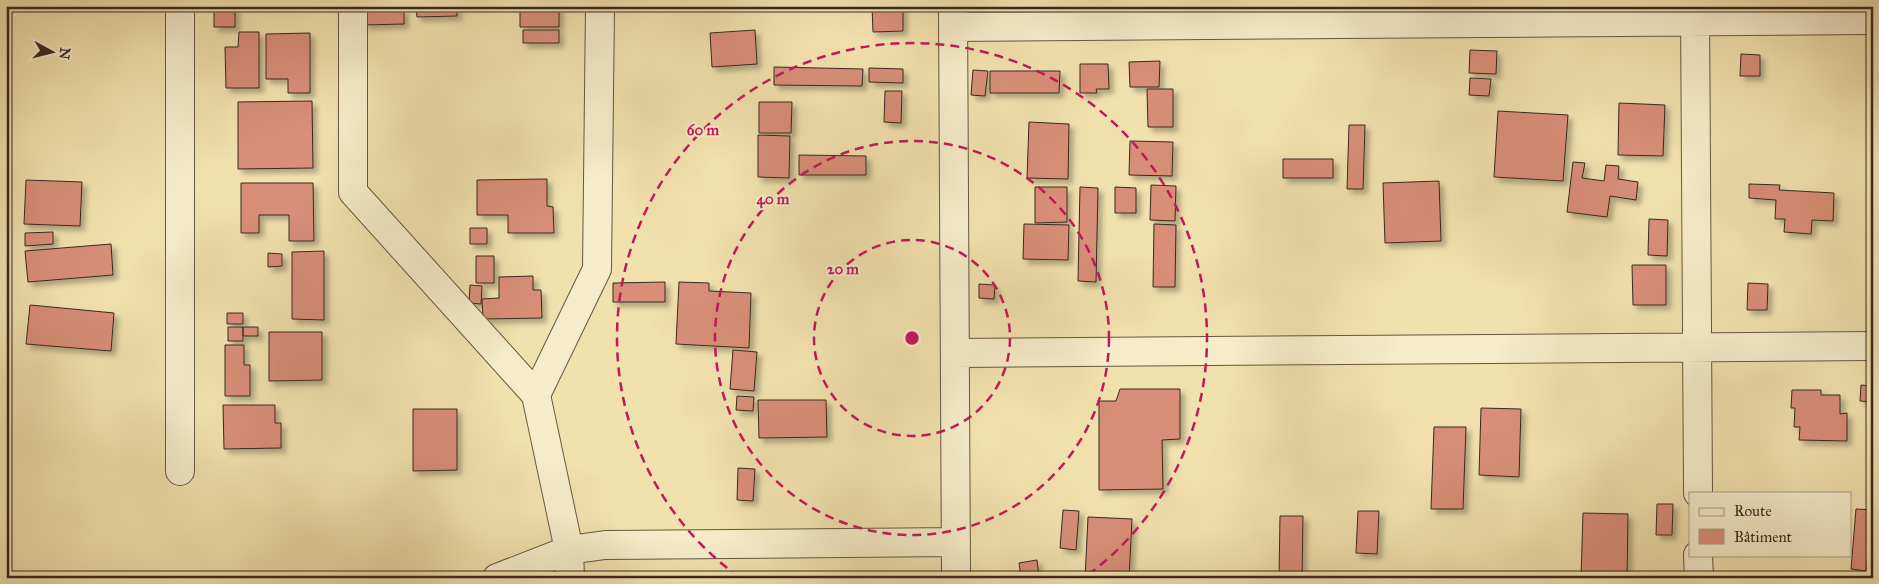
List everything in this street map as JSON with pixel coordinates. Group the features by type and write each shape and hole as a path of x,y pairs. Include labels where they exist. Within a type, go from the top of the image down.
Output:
{"street":[{"path":"180,6 180,472"},
{"path":"353,6 353,192 536,395 569,550 570,578"},
{"path":"536,395 597,269 600,6"},
{"path":"1695,14 1698,492"},
{"path":"956,578 953,17 1695,14 1873,20"},
{"path":"955,353 1873,346"},
{"path":"497,578 569,550 605,545 956,542"},
{"path":"1698,556 1698,578"}],"building":[{"path":"214,6 235,6 235,27 214,27"},
{"path":"416,6 457,6 457,16 417,17"},
{"path":"520,6 559,6 559,27 520,27"},
{"path":"872,6 903,6 903,31 873,32"},
{"path":"404,9 404,24 364,25 364,10"},
{"path":"523,30 559,30 559,43 523,43"},
{"path":"755,30 757,64 712,67 710,33"},
{"path":"239,32 259,32 259,88 226,88 225,47 238,47"},
{"path":"310,33 310,93 288,93 288,79 266,79 266,34"},
{"path":"1470,50 1497,51 1496,74 1469,73"},
{"path":"1741,54 1760,55 1760,76 1740,76"},
{"path":"1160,61 1159,87 1130,87 1129,62"},
{"path":"1080,64 1108,64 1109,89 1096,89 1097,93 1080,93"},
{"path":"774,67 863,69 862,86 774,85"},
{"path":"869,68 903,69 903,83 869,82"},
{"path":"973,70 988,71 985,96 971,95"},
{"path":"990,71 1060,71 1059,93 990,93"},
{"path":"1470,78 1491,79 1489,96 1469,95"},
{"path":"1147,89 1173,89 1173,127 1148,127"},
{"path":"885,91 902,91 901,123 884,122"},
{"path":"312,101 313,168 238,169 238,102"},
{"path":"759,102 792,102 791,133 759,133"},
{"path":"1619,103 1665,105 1663,156 1618,155"},
{"path":"1498,111 1568,115 1563,181 1494,177"},
{"path":"1029,122 1069,124 1068,179 1027,178"},
{"path":"1349,125 1365,125 1363,189 1347,189"},
{"path":"758,135 790,136 789,178 758,177"},
{"path":"1130,141 1173,142 1172,176 1129,175"},
{"path":"799,155 866,156 866,175 799,175"},
{"path":"1283,159 1333,159 1333,178 1283,178"},
{"path":"1573,162 1585,163 1582,178 1604,181 1606,165 1619,166 1618,179 1638,182 1636,200 1610,196 1607,217 1567,212"},
{"path":"547,179 547,206 553,207 554,233 508,233 508,215 477,215 477,180"},
{"path":"26,180 82,182 80,226 24,224"},
{"path":"1439,181 1441,241 1385,243 1383,183"},
{"path":"241,183 313,183 314,241 289,241 289,215 259,215 259,233 241,233"},
{"path":"1749,184 1780,185 1779,190 1834,193 1833,221 1812,220 1811,234 1784,232 1785,219 1775,219 1776,200 1749,198"},
{"path":"1151,185 1176,186 1175,221 1150,220"},
{"path":"1035,187 1067,187 1067,222 1035,223"},
{"path":"1080,187 1098,188 1096,282 1078,281"},
{"path":"1115,187 1136,188 1136,213 1115,213"},
{"path":"1649,219 1668,220 1667,256 1648,255"},
{"path":"1024,224 1069,225 1068,260 1023,259"},
{"path":"1154,224 1176,225 1175,287 1153,287"},
{"path":"470,228 487,228 487,244 470,244"},
{"path":"53,232 53,244 25,246 25,233"},
{"path":"111,244 113,275 28,282 25,251"},
{"path":"324,251 324,320 292,319 292,252"},
{"path":"268,253 282,254 282,266 268,267"},
{"path":"476,256 494,256 494,283 476,283"},
{"path":"1632,265 1666,265 1666,305 1633,305"},
{"path":"533,276 533,290 541,290 542,318 483,319 482,299 499,298 499,277"},
{"path":"665,282 665,302 613,302 613,283"},
{"path":"679,282 709,283 709,291 751,293 749,348 676,344"},
{"path":"1748,283 1768,284 1767,310 1747,310"},
{"path":"979,284 995,285 994,299 979,298"},
{"path":"470,285 482,286 481,304 469,303"},
{"path":"30,305 114,313 111,351 26,344"},
{"path":"227,313 243,313 243,324 227,324"},
{"path":"228,327 243,327 243,341 228,341"},
{"path":"243,327 258,327 258,336 243,336"},
{"path":"269,332 322,332 322,380 269,381"},
{"path":"225,345 244,345 244,365 250,365 250,396 225,396"},
{"path":"733,350 757,352 754,391 730,389"},
{"path":"1861,385 1873,386 1873,402 1860,401"},
{"path":"1120,389 1180,389 1180,439 1162,440 1163,489 1099,490 1099,401 1116,401"},
{"path":"1792,390 1821,390 1821,395 1840,395 1840,414 1847,413 1847,441 1799,440 1800,427 1794,427 1795,408 1791,408"},
{"path":"737,396 754,397 753,411 736,410"},
{"path":"758,400 826,400 827,437 759,438"},
{"path":"223,405 275,405 275,423 281,423 281,448 224,449"},
{"path":"1481,408 1521,409 1519,477 1479,475"},
{"path":"413,409 457,409 457,470 413,471"},
{"path":"1434,427 1466,427 1463,509 1431,509"},
{"path":"738,468 755,469 753,501 737,500"},
{"path":"1657,504 1673,504 1672,535 1656,535"},
{"path":"1856,509 1873,510 1873,534 1870,534 1866,571 1851,569"},
{"path":"1063,510 1079,511 1076,550 1060,548"},
{"path":"1358,511 1379,511 1377,554 1356,553"},
{"path":"1583,513 1628,514 1627,578 1581,578"},
{"path":"1280,516 1303,516 1302,578 1279,578"},
{"path":"1088,517 1132,519 1129,578 1085,578"},
{"path":"1037,560 1039,578 1021,578 1019,563"}]}
